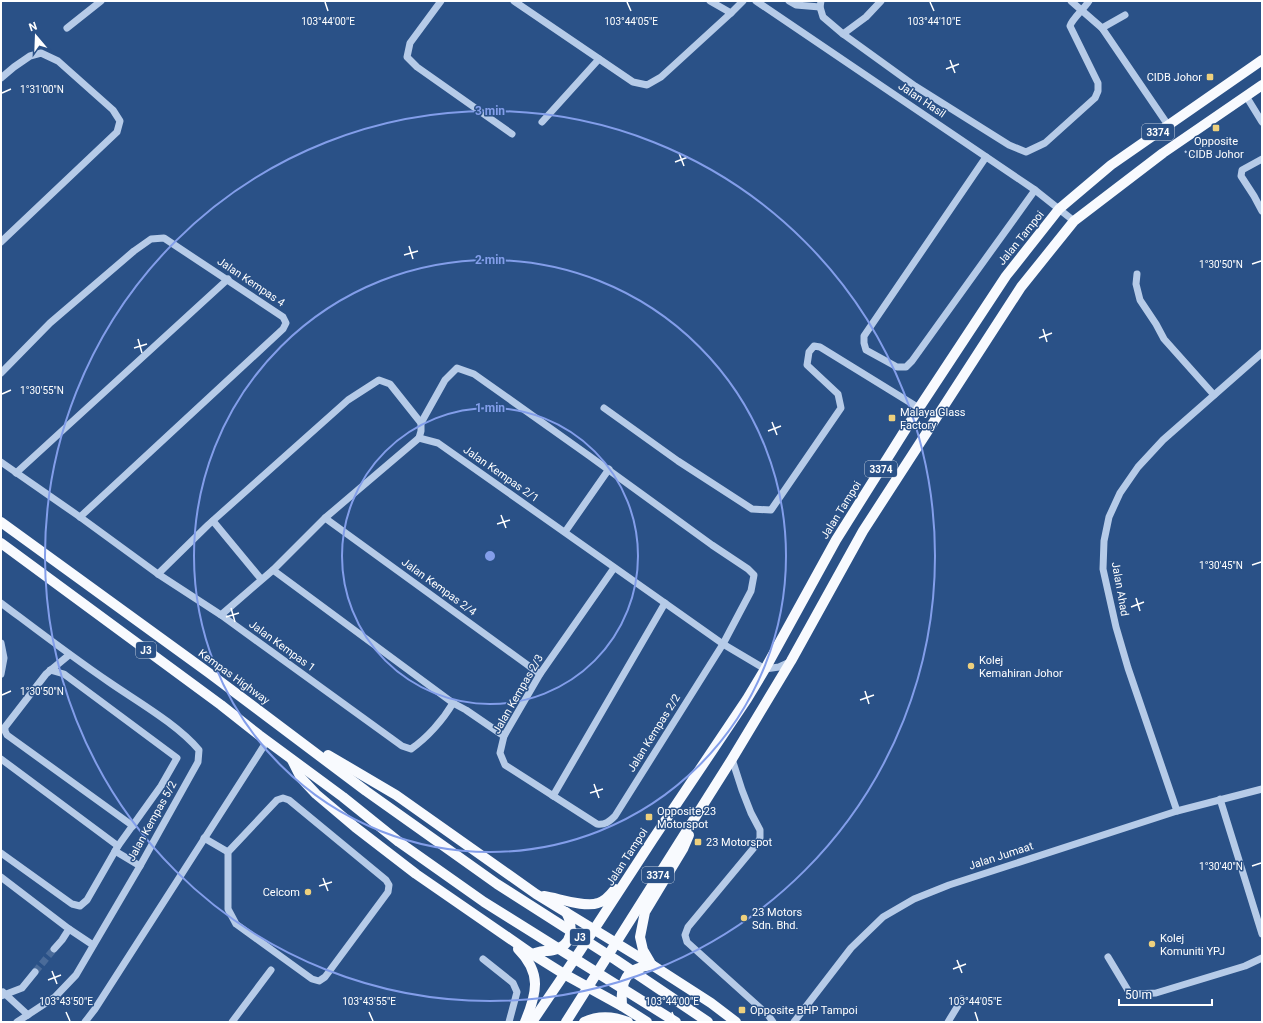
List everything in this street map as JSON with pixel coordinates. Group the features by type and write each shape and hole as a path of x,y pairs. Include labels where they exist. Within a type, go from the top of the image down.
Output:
{"main road":[{"name":"Jalan Tampoi","path":"532,1022 747,699 836,540 919,408 1006,276 1059,209 1110,166 1262,60"},
{"name":"3374","path":"566,1022 615,942 732,759 791,661 863,531 1021,287 1074,221 1163,153 1262,85"},
{"name":"Kempas Highway","path":"1,522 289,732 366,791 497,884 616,960 708,1022"},
{"name":"J3","path":"1,543 343,796 399,842 484,902 676,1022"},
{"path":"289,732 396,795 536,894 652,965 711,1003 736,1022"},
{"path":"291,758 301,778 316,794 355,827 416,874 532,954 648,1022"},
{"path":"652,965 643,950 640,937 645,912 683,849 701,808"},
{"path":"536,894 587,904 598,903 608,897 616,888 653,839"},
{"path":"532,954 543,951 553,951 562,946 568,939 572,930 571,920 566,912"},
{"path":"503,934 521,952 530,964 536,981 535,993 525,1022"},
{"path":"622,1006 622,986 630,973 636,968 652,965"},
{"path":"584,1022 596,1017 608,1016 628,1022"}],"street":[{"path":"67,28 100,1"},
{"path":"441,1 410,43 407,57 417,67 512,134"},
{"path":"514,1 633,82 646,85 661,77 743,1"},
{"path":"710,1 731,13"},
{"name":"Jalan Hasil","path":"756,1 1035,190 1074,221"},
{"path":"789,1 796,5 821,4 824,17 843,34 915,86 1009,145 1026,152 1045,143 1095,98 1098,92 1098,83 1070,26 1071,21 1083,10 1089,1"},
{"path":"843,34 866,17 881,1"},
{"path":"1071,1 1102,28 1168,125"},
{"path":"1102,28 1125,15"},
{"path":"1,78 30,56 41,54 58,61 113,110 120,121 117,132 1,242"},
{"path":"542,122 599,58"},
{"path":"1246,96 1262,122"},
{"path":"986,157 864,336 866,350 897,367 906,367 1035,190"},
{"path":"1262,159 1242,170 1241,176 1262,211"},
{"name":"Jalan Kempas 4","path":"1,373 50,323 134,251 151,239 164,238 284,317 286,323 283,329 80,517"},
{"path":"1137,274 1136,284 1140,300 1156,324 1164,340 1214,395"},
{"path":"16,473 228,279"},
{"path":"604,408 678,461 752,509 771,510 841,408 838,394 807,364 809,352 814,346 820,346 919,408"},
{"name":"Jalan Ahad","path":"1177,811 1128,668 1116,627 1103,569 1104,542 1109,517 1120,493 1138,466 1163,440 1262,353"},
{"path":"221,615 273,570 325,518 419,438 421,423 445,380 457,368 474,374 609,469 565,532"},
{"path":"158,574 212,521 348,400 379,380 390,384 421,423"},
{"name":"Jalan Kempas 2/1","path":"419,438 438,443 723,644 765,669"},
{"name":"Jalan Kempas 1","path":"1,462 158,574 221,615 402,746 411,749 420,743 446,714 453,703"},
{"name":"Jalan Kempas 2/2","path":"596,824 608,823 616,816 723,644 751,591 754,575 748,569 712,545 609,469"},
{"name":"Jalan Kempas 2/4","path":"325,518 540,674"},
{"path":"212,521 261,579"},
{"name":"Jalan Kempas 2/3","path":"596,824 505,765 500,752 504,736 540,674 614,568"},
{"path":"273,570 453,703 504,736"},
{"path":"1,603 69,655 50,670 5,727 4,731 132,826"},
{"path":"553,796 665,603"},
{"path":"1,643 4,658 1,674"},
{"name":"Jalan Kempas 5/2","path":"17,1022 55,997 76,975 140,866 198,762 199,750 190,740 160,717 69,655"},
{"path":"765,669 778,668 791,661"},
{"path":"1,853 72,904 80,906 87,900 117,848 161,786 177,758 64,674 50,670"},
{"path":"85,1022 267,741"},
{"path":"1,759 140,866"},
{"path":"732,759 751,813 760,830 760,838 757,844 688,927 685,934 687,942 768,1015 773,1022"},
{"name":"Jalan Jumaat","path":"794,1022 851,948 882,917 914,899 949,885 1177,811 1262,788"},
{"path":"286,798 386,880 389,885 389,889 325,977 322,980 315,981 236,924 228,908 228,852 277,800 286,798"},
{"path":"1220,799 1262,934"},
{"path":"204,838 228,852"},
{"path":"1,877 69,929 93,945"},
{"path":"54,950 69,929"},
{"path":"1108,957 1129,992 1136,994 1156,993 1244,966 1262,958"},
{"path":"484,959 513,983 517,992 509,1022"},
{"path":"232,1022 271,970"},
{"path":"2,994 22,988 35,972"},
{"path":"2,994 28,1015"},
{"path":"948,1022 962,999"}],"path":[{"path":"1190,157 1210,142"}],"tunnel":[{"path":"35,972 54,949"}],"place":[{"name":"CIDB Johor","path":"1210,77"},
{"name":"Opposite CIDB Johor","path":"1216,128"},
{"name":"Malaya Glass Factory","path":"892,418"},
{"name":"Kolej Kemahiran Johor","path":"971,666"},
{"name":"Opposite 23 Motorspot","path":"649,817"},
{"name":"23 Motorspot","path":"698,842"},
{"name":"Celcom","path":"308,892"},
{"name":"23 Motors Sdn. Bhd.","path":"744,918"},
{"name":"Kolej Komuniti YPJ","path":"1152,944"},
{"name":"Opposite BHP Tampoi","path":"742,1010"}]}
